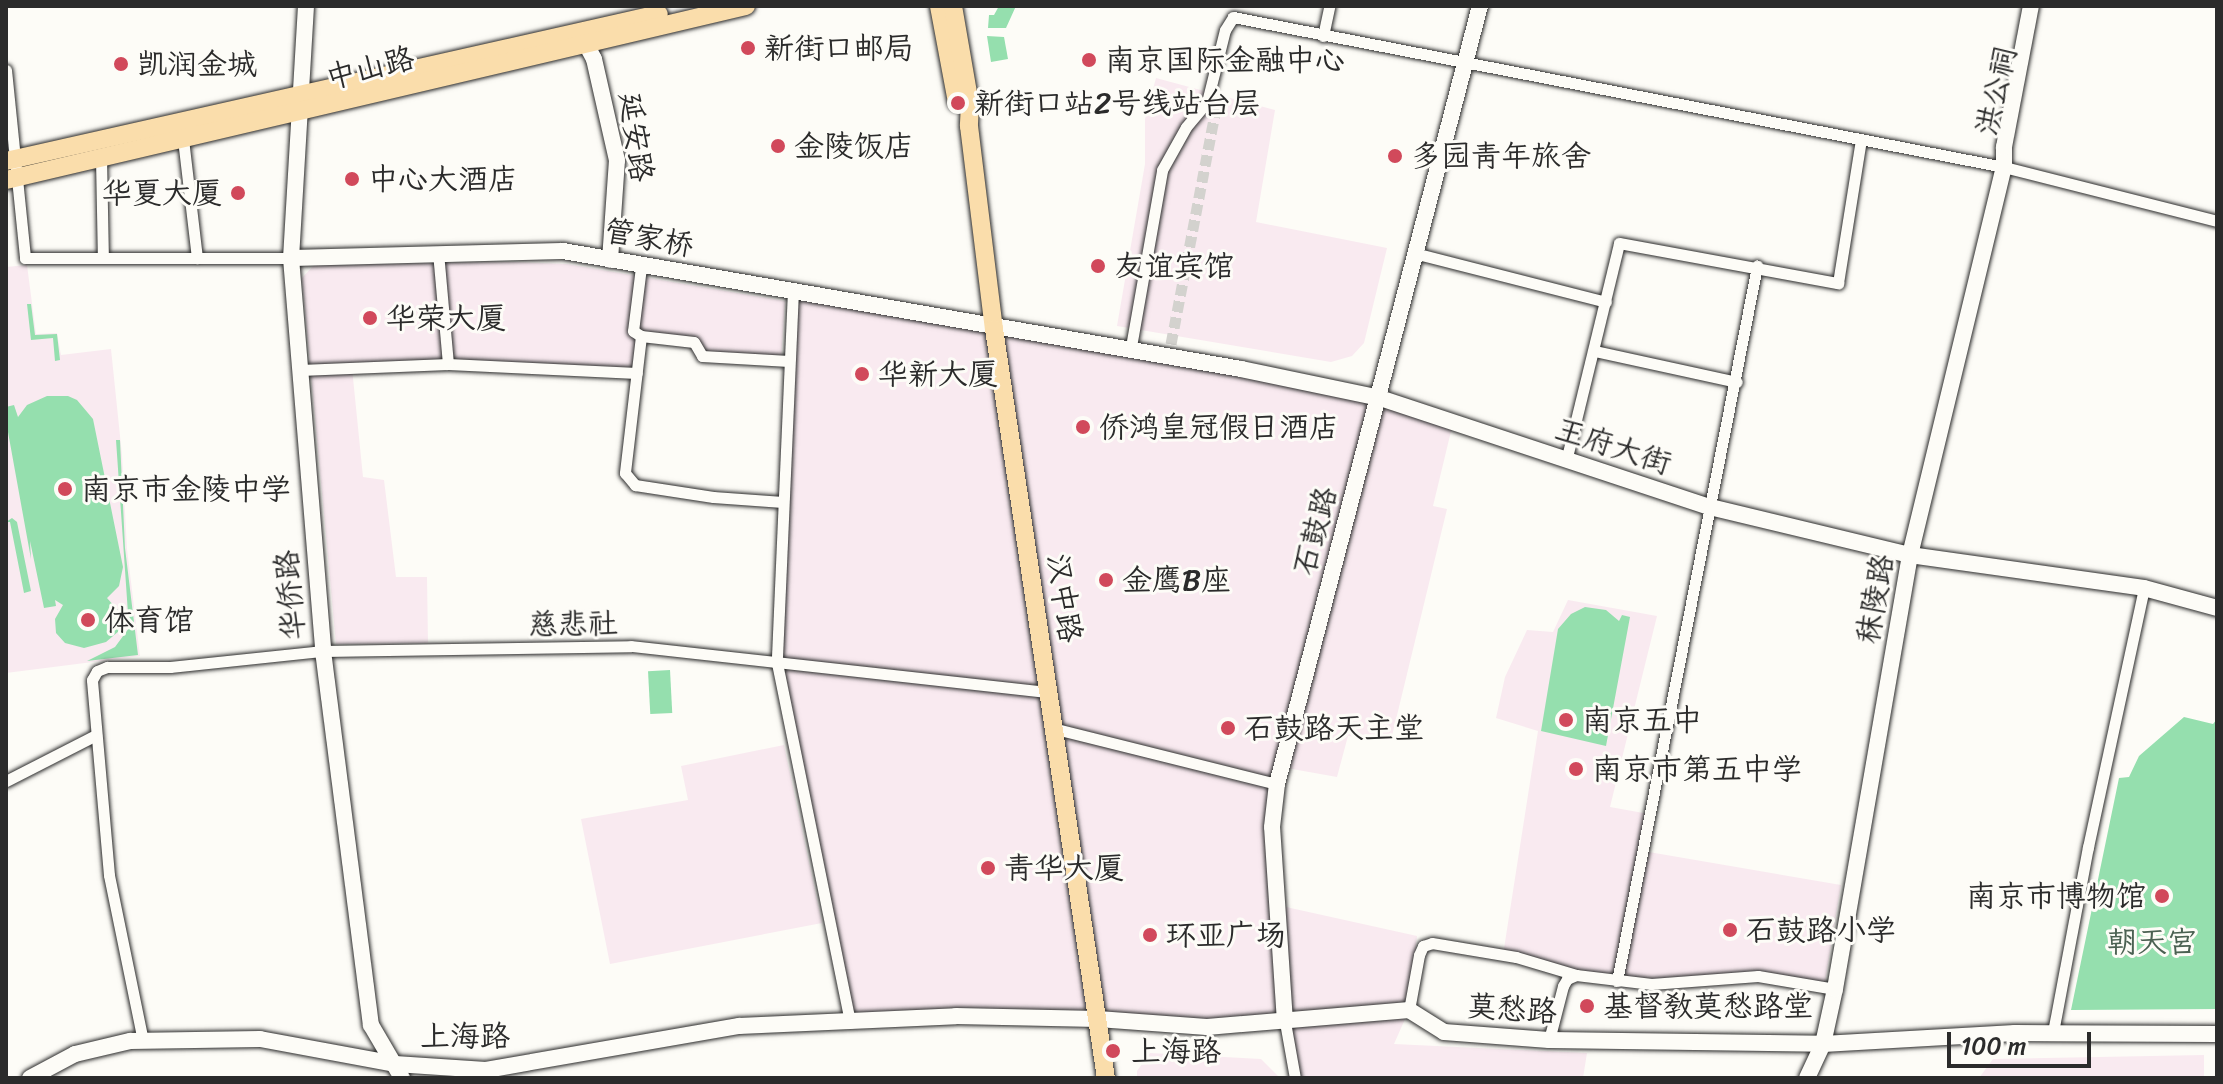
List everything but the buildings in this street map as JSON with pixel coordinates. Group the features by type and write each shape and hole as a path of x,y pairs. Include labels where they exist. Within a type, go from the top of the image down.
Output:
{"main road":[{"name":"中山路","path":"11,169 301,94 693,6"},
{"name":"中山路","path":"11,169 101,158 746,6"},
{"path":"923,6 952,39 964,6"},
{"name":"汉中路","path":"939,6 952,39"},
{"name":"汉中路","path":"953,6 952,39 958,106 969,126 994,329 1106,1078"}],"street":[{"name":"华侨路","path":"306,6 291,258 323,651 371,1025 398,1071"},
{"name":"石鼓路","path":"1295,1078 1285,1022 1272,827 1277,784 1480,6"},
{"name":"洪公祠","path":"2004,167 2004,147 2031,6"},
{"name":"洪公祠","path":"2004,167 2017,134 2041,6"},
{"path":"1323,36 1329,7"},
{"path":"1132,341 1162,170 1186,127 1207,102 1225,30 1233,17 2004,167 2217,221"},
{"name":"延安路","path":"586,44 585,60 606,159 603,238 610,260"},
{"path":"6,70 11,169 25,258 291,258"},
{"path":"183,139 197,258"},
{"path":"1566,461 1619,243 1838,283 1861,140"},
{"path":"101,158 103,258"},
{"name":"秣陵路","path":"1807,1078 1823,1044 1835,989 1910,555 2004,167"},
{"name":"管家桥","path":"291,258 563,251 641,267 793,290 994,329"},
{"path":"438,252 448,364"},
{"path":"1414,253 1606,302"},
{"path":"1617,981 1737,382 1757,266"},
{"path":"641,267 633,331 641,336 694,342 702,356 789,361"},
{"path":"793,290 777,663 850,1023"},
{"name":"王府大街","path":"994,329 1170,351 1380,398 1710,507 1910,555 2144,588 2217,608"},
{"path":"641,336 625,473 635,485 713,497 783,502"},
{"path":"1595,351 1737,382"},
{"path":"300,370 448,364 637,373"},
{"path":"2053,1032 2088,847 2144,588"},
{"name":"慈悲社","path":"96,735 92,680 97,671 107,667 170,667 323,651 631,646 1050,692"},
{"path":"1056,729 1277,784"},
{"path":"6,781 96,735 109,875 143,1041"},
{"path":"1098,1019 1207,1027 1409,1010 1419,955 1423,946 1432,943 1516,957 1576,975 1617,981 1651,984 1758,976 1835,989"},
{"path":"1549,1040 1563,986 1576,975"},
{"name":"莫愁路","path":"1409,1010 1444,1032 1549,1040 1823,1044 2053,1032 2217,1034"},
{"name":"上海路","path":"30,1078 75,1054 143,1041 260,1039 398,1071 494,1073 739,1026 956,1016 1098,1019"}],"shaded area":[{"path":"1156,78 1275,110 1256,222 1387,248 1364,343 1352,356 1331,362 1117,326 1145,164 1145,119"},
{"path":"567,264 785,301 781,361 702,356 694,342 642,336 637,373 352,368 363,477 384,480 396,577 427,577 428,643 336,644 302,278 314,265"},
{"name":"南京市金陵中学","path":"27,265 36,334 57,333 61,355 111,349 122,455 127,549 140,656 6,673 6,267"},
{"path":"793,290 1169,357 1453,423 1433,506 1447,509 1391,740 1348,736 1337,777 1281,767 1277,905 1417,936 1409,1010 1394,1044 1587,1053 1583,1078 1299,1078 1285,1022 850,1023 777,663"},
{"name":"南京市第五中学","path":"1568,600 1657,616 1610,807 1649,814 1643,851 1841,885 1825,982 1773,978 1630,983 1503,955 1538,731 1496,718 1505,677 1527,630 1553,632"},
{"path":"784,745 822,923 610,964 581,819 688,800 681,766"},
{"path":"1150,1053 1261,1059 1280,1078 1137,1078 1137,1071"},
{"path":"2204,1055 2204,1078 1979,1078 1993,1059"}],"green space":[{"path":"999,6 1016,6 1006,28 988,28 989,15 994,15"},
{"path":"987,36 1004,37 1008,59 991,62"},
{"path":"27,304 31,304 35,335 57,334 60,360 55,361 53,338 31,340"},
{"path":"47,396 68,396 77,400 93,419 123,567 119,586 107,598 123,616 119,631 106,642 84,648 65,643 56,633 55,619 63,605 55,600 56,606 44,608 30,541 31,559 6,421 6,407 14,405 18,417 27,405"},
{"path":"116,440 120,440 125,548 138,655 87,661 115,647 129,628"},
{"path":"12,518 17,522 31,591 24,593 10,522 6,522"},
{"path":"1585,607 1606,610 1619,621 1622,615 1630,617 1606,746 1541,731 1558,629 1571,614"},
{"path":"670,670 672,713 650,714 648,671"},
{"name":"朝天宫","path":"2184,717 2213,724 2217,719 2217,1009 2071,1010 2119,778 2129,777 2139,756"}],"tunnel":[{"path":"1171,344 1218,98"}],"place":[{"name":"新街口邮局","path":"748,48"},
{"name":"南京国际金融中心","path":"1089,60"},
{"name":"凯润金城","path":"121,64"},
{"name":"新街口站2号线站台层","path":"958,103"},
{"name":"金陵饭店","path":"778,146"},
{"name":"多园青年旅舍","path":"1395,156"},
{"name":"中心大酒店","path":"352,179"},
{"name":"华夏大厦","path":"238,193"},
{"name":"友谊宾馆","path":"1098,266"},
{"name":"华荣大厦","path":"370,318"},
{"name":"华新大厦","path":"862,374"},
{"name":"侨鸿皇冠假日酒店","path":"1083,427"},
{"name":"南京市金陵中学","path":"65,489"},
{"name":"金鹰B座","path":"1106,580"},
{"name":"体育馆","path":"88,620"},
{"name":"南京五中","path":"1566,720"},
{"name":"石鼓路天主堂","path":"1228,728"},
{"name":"南京市第五中学","path":"1576,769"},
{"name":"青华大厦","path":"988,868"},
{"name":"南京市博物馆","path":"2162,896"},
{"name":"石鼓路小学","path":"1730,930"},
{"name":"环亚广场","path":"1150,935"},
{"name":"基督教莫愁路堂","path":"1587,1006"},
{"name":"上海路","path":"1113,1051"}]}
